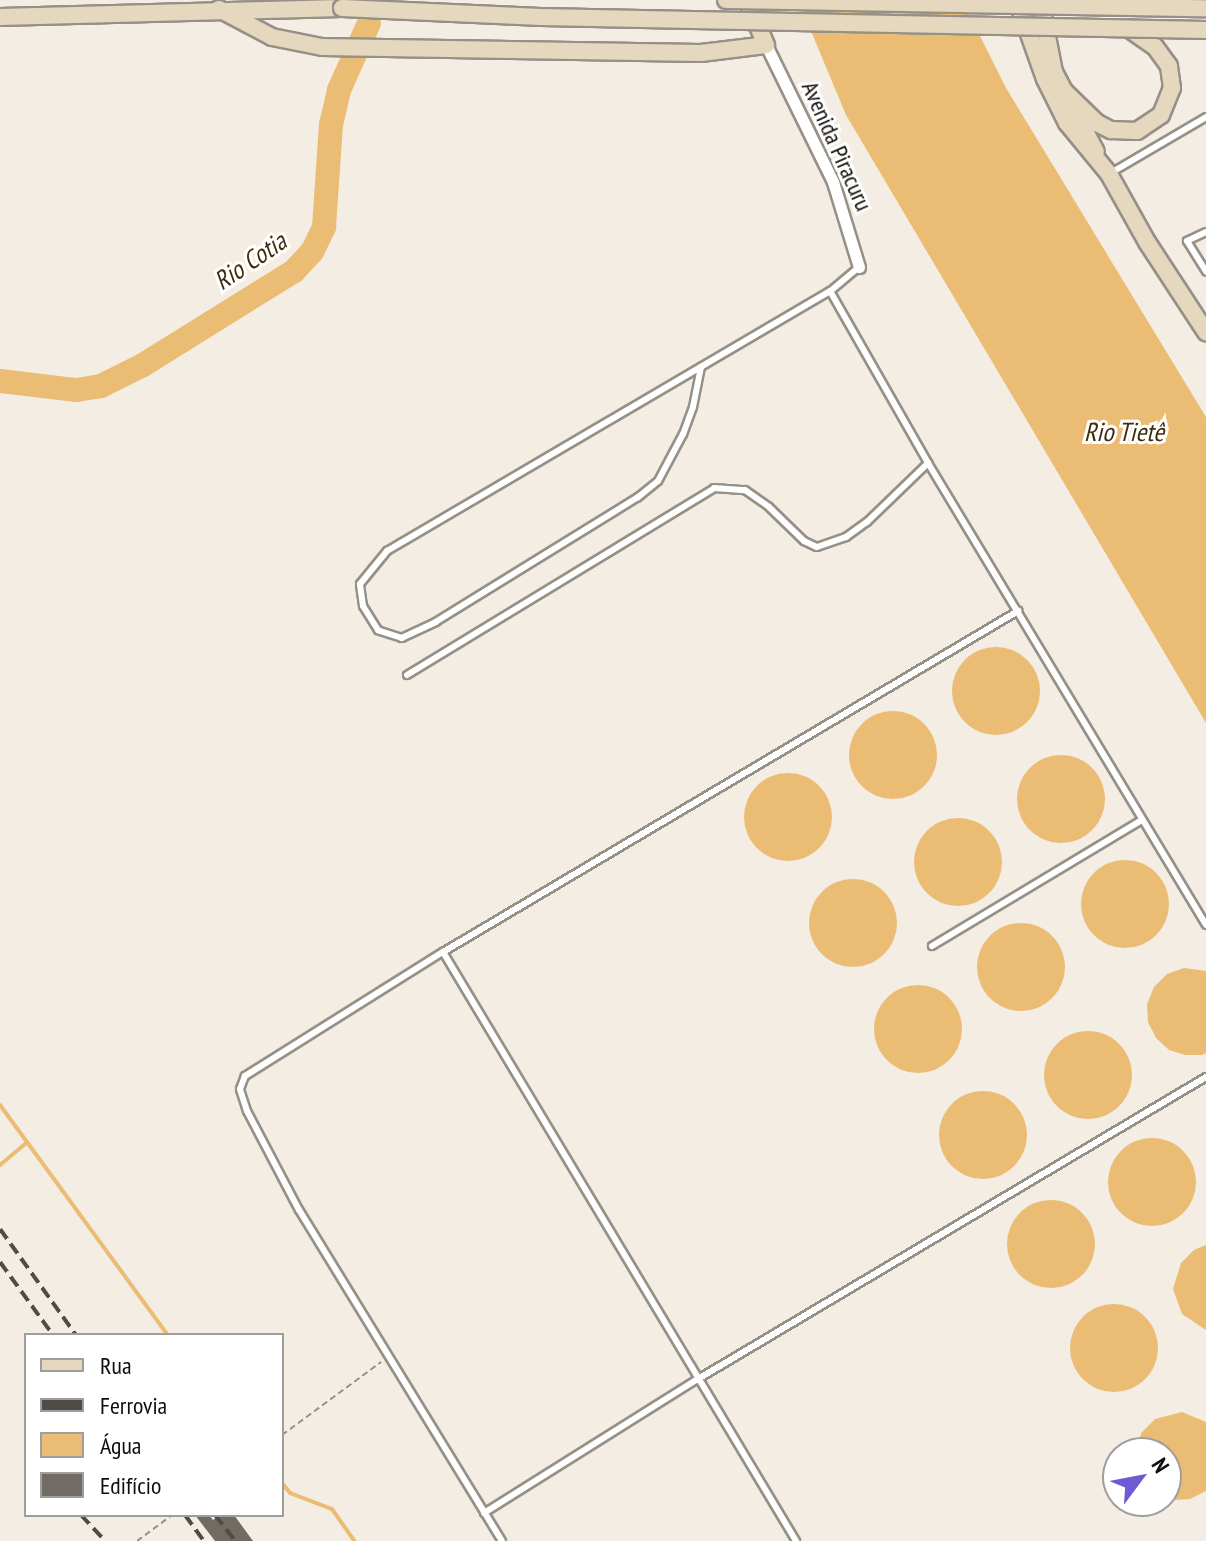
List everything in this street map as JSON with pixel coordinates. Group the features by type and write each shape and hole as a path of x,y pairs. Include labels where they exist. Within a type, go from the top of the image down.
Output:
{"main road":[{"path":"726,0 1206,8"},
{"path":"219,9 272,37 322,47 686,53 766,45 747,0"},
{"path":"1017,0 1051,95 1077,139 1105,169"},
{"path":"1040,0 1048,52 1063,90 1155,256 1206,332"},
{"path":"0,17 342,8 541,17 1206,30"},
{"path":"1063,90 1097,123 1111,130 1137,131 1161,115 1172,88 1169,66 1155,47 1128,28"}],"street":[{"name":"Avenida Piracuru","path":"766,45 833,182 854,241 859,267"}],"lane":[{"path":"1105,169 1206,117"},
{"path":"1206,232 1187,241 1206,272"},
{"path":"701,367 693,407 658,481 638,497 436,622 402,638 378,630 363,606 360,584 387,551 830,291 859,267"},
{"path":"830,291 928,463 1206,925"},
{"path":"407,675 691,499 714,488 745,490 769,507 804,541 817,547 846,537 867,522 928,463"},
{"path":"502,1541 299,1210 247,1111 240,1089 245,1076 256,1066 443,952 1018,611"},
{"path":"932,946 1142,820"},
{"path":"443,952 796,1541"},
{"path":"484,1513 698,1379 1206,1077"}],"path":[{"path":"284,1434 389,1357"},
{"path":"137,1541 169,1517"}],"water":[{"name":"Rio Tietê","path":"798,0 962,0 1006,88 1206,417 1206,723 846,115"},
{"path":"996,647 1013,650 1027,660 1037,674 1040,691 1037,708 1027,722 1013,732 996,735 979,732 965,722 955,708 952,691 955,674 965,660 979,650"},
{"path":"893,711 910,714 924,724 934,738 937,755 934,772 924,786 910,796 893,799 876,796 862,786 852,772 849,755 852,738 862,724 876,714"},
{"path":"1061,755 1078,758 1092,768 1102,782 1105,799 1102,816 1092,830 1078,840 1061,843 1044,840 1030,830 1020,816 1017,799 1020,782 1030,768 1044,758"},
{"path":"788,773 805,776 819,786 829,800 832,817 829,834 819,848 805,858 788,861 771,858 757,848 747,834 744,817 747,800 757,786 771,776"},
{"path":"958,818 975,821 989,831 999,845 1002,862 999,879 989,893 975,903 958,906 941,903 927,893 917,879 914,862 917,845 927,831 941,821"},
{"path":"1125,860 1142,863 1156,873 1166,887 1169,904 1166,921 1156,935 1142,945 1125,948 1108,945 1094,935 1084,921 1081,904 1084,887 1094,873 1108,863"},
{"path":"853,879 870,882 884,892 894,906 897,923 894,940 884,954 870,964 853,967 836,964 822,954 812,940 809,923 812,906 822,892 836,882"},
{"path":"1021,923 1038,926 1052,936 1062,950 1065,967 1062,984 1052,998 1038,1008 1021,1011 1004,1008 990,998 980,984 977,967 980,950 990,936 1004,926"},
{"path":"1184,968 1206,971 1206,1053 1202,1055 1185,1055 1169,1050 1156,1038 1148,1022 1147,1004 1154,987 1167,974"},
{"path":"918,985 935,988 949,998 959,1012 962,1029 959,1046 949,1060 935,1070 918,1073 901,1070 887,1060 877,1046 874,1029 877,1012 887,998 901,988"},
{"path":"1088,1031 1105,1034 1119,1044 1129,1058 1132,1075 1129,1092 1119,1106 1105,1116 1088,1119 1071,1116 1057,1106 1047,1092 1044,1075 1047,1058 1057,1044 1071,1034"},
{"path":"983,1091 1000,1094 1014,1104 1024,1118 1027,1135 1024,1152 1014,1166 1000,1176 983,1179 966,1176 952,1166 942,1152 939,1135 942,1118 952,1104 966,1094"},
{"path":"1152,1138 1169,1141 1183,1151 1193,1165 1196,1182 1193,1199 1183,1213 1169,1223 1152,1226 1135,1223 1121,1213 1111,1199 1108,1182 1111,1165 1121,1151 1135,1141"},
{"path":"1051,1200 1068,1203 1082,1213 1092,1227 1095,1244 1092,1261 1082,1275 1068,1285 1051,1288 1034,1285 1020,1275 1010,1261 1007,1244 1010,1227 1020,1213 1034,1203"},
{"path":"1206,1245 1206,1330 1182,1314 1173,1289 1181,1263 1194,1250"},
{"path":"1114,1304 1131,1307 1145,1317 1155,1331 1158,1348 1155,1365 1145,1379 1131,1389 1114,1392 1097,1389 1083,1379 1073,1365 1070,1348 1073,1331 1083,1317 1097,1307"},
{"path":"1182,1412 1206,1422 1206,1491 1182,1499 1182,1437 1140,1437 1155,1419"}],"building":[{"path":"197,1517 211,1517 213,1520 217,1517 235,1517 253,1541 215,1541"}],"waterway":[{"name":"Rio Cotia","path":"0,381 76,390 101,386 143,365 294,271 312,252 324,227 331,125 339,90 369,23"},
{"path":"0,1105 167,1333"},
{"path":"0,1165 27,1142"},
{"path":"284,1486 290,1493 332,1509 354,1541"}],"railway":[{"path":"0,1229 75,1333"},
{"path":"0,1262 52,1333"},
{"path":"83,1517 105,1541"},
{"path":"186,1517 204,1541"},
{"path":"217,1517 235,1541"}]}
